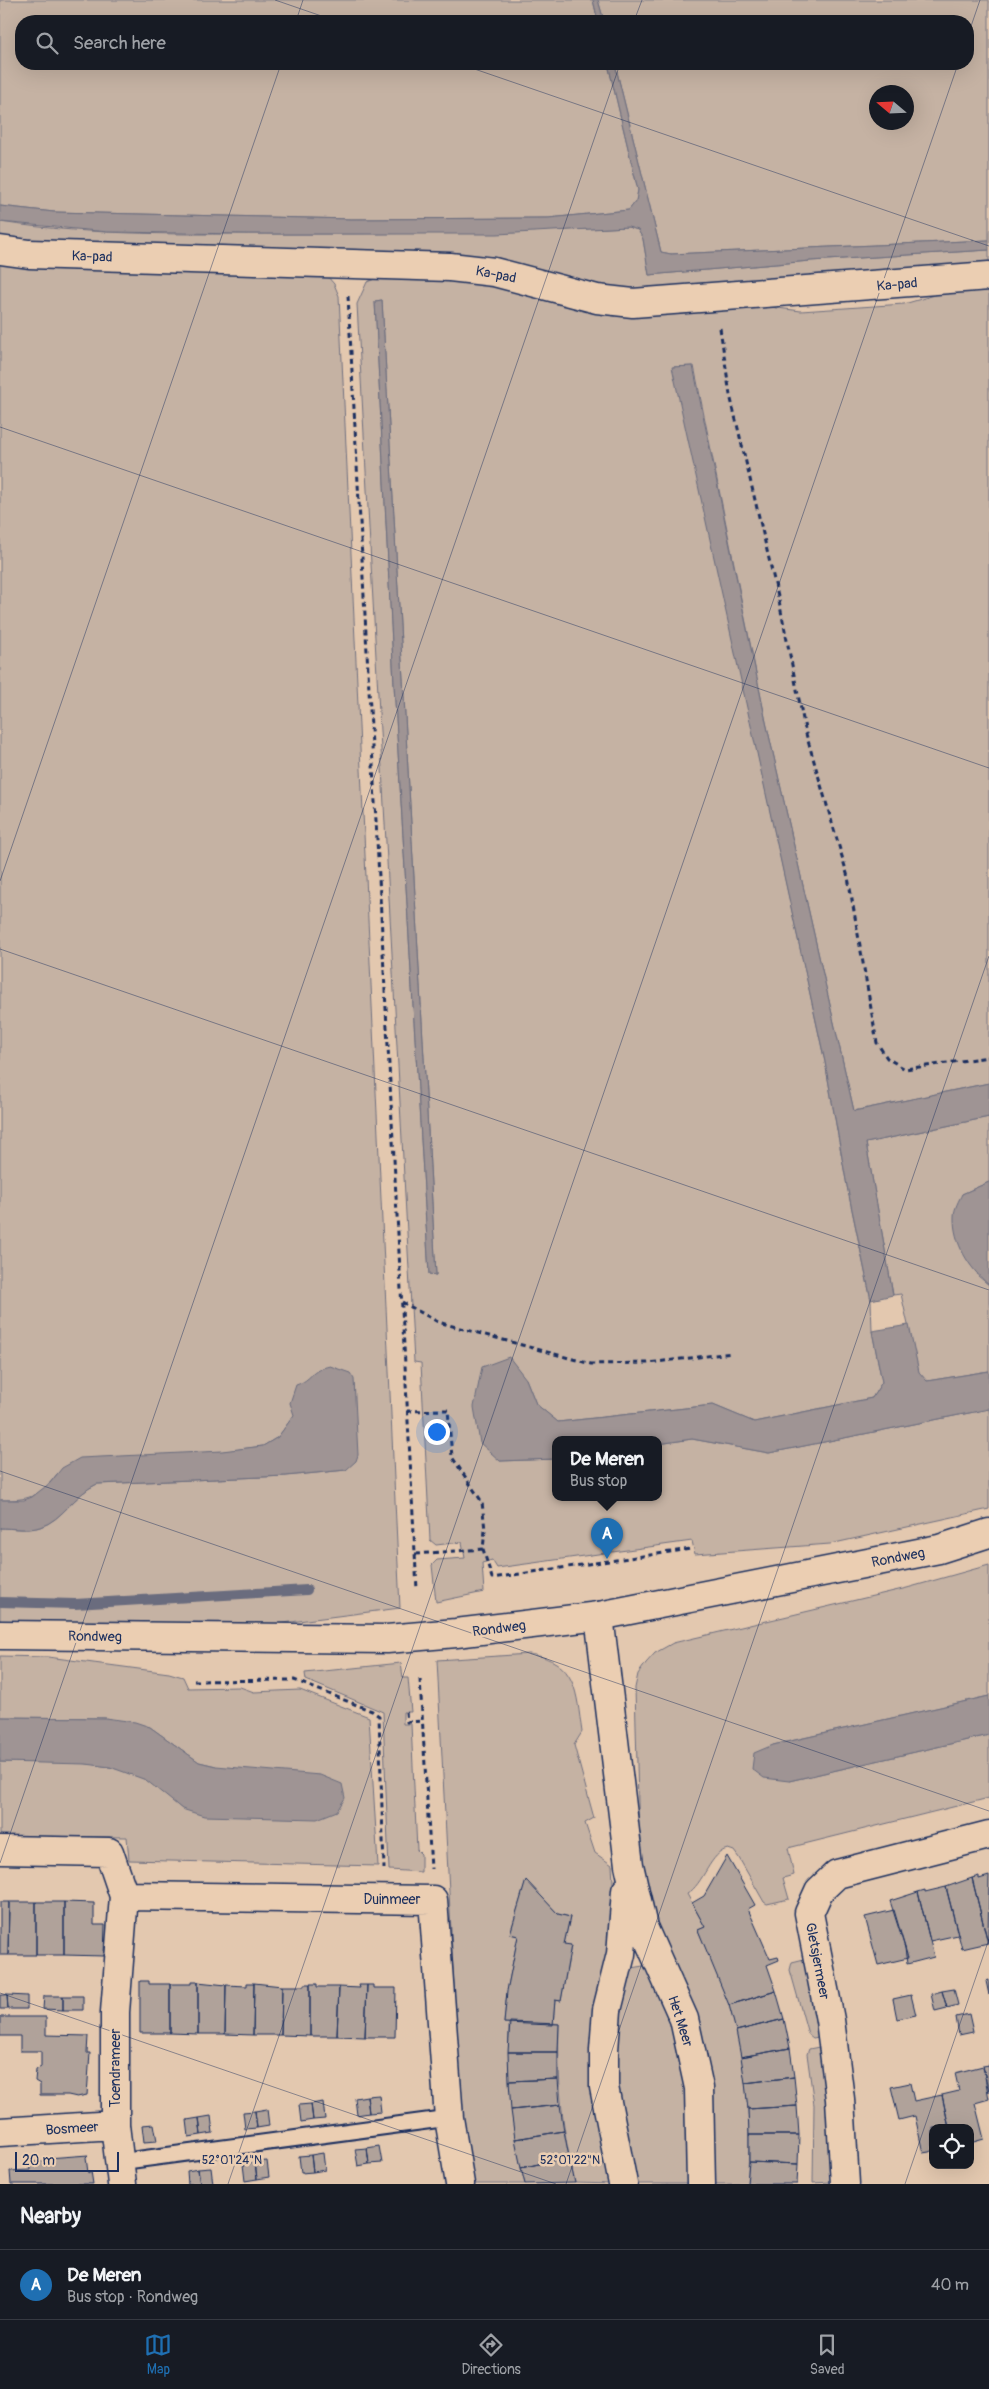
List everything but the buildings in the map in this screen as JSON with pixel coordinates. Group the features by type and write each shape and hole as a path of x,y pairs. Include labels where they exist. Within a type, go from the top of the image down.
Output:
{"street":[{"name":"Ka-pad","path":"0,250 29,254 450,267 494,272 598,300 633,303 989,276"},
{"name":"Rondweg","path":"0,1636 387,1639 599,1616 939,1549 989,1533"},
{"name":"Het Meer","path":"599,1616 628,1865 643,1927 684,2019 699,2088 701,2184"},
{"name":"Gletsjermeer","path":"845,2184 840,2099 830,2020 809,1913 819,1891 837,1874 989,1835"},
{"path":"0,1850 108,1852 124,1896"},
{"name":"Het Meer","path":"623,2184 604,2087 604,2050 607,2010 621,1954 628,1865"},
{"name":"Duinmeer","path":"124,1896 433,1900 449,2118 460,2184"},
{"name":"Toendrameer","path":"114,2125 115,2012 124,1896"},
{"name":"Bosmeer","path":"0,2132 114,2125 120,2173"}],"lane":[{"path":"120,2173 449,2118"}],"path":[{"path":"346,263 417,1590"},
{"path":"715,298 730,395 777,592 806,734 848,877 877,1043 887,1058 906,1069 989,1056"},
{"path":"401,1302 438,1322 592,1364 648,1363 732,1353"},
{"path":"407,1411 448,1410 452,1457 482,1502 485,1530 483,1549 492,1578 691,1549"},
{"path":"415,1554 483,1549"},
{"path":"420,1678 433,1900"},
{"path":"194,1680 294,1680 372,1711 379,1716 385,1899"},
{"path":"406,1712 407,1722 423,1721"}],"shaded area":[{"path":"0,0 593,0 597,15 15,15 15,70 609,70 638,190 636,201 629,210 548,218 351,219 54,212 0,206"},
{"path":"593,0 598,0 602,15 597,15"},
{"path":"598,0 989,0 989,240 671,254 661,252 616,70 974,70 974,15 602,15"},
{"path":"609,70 616,70 661,252 671,254 989,240 989,250 810,261 649,275 643,239 638,230 628,227 497,234 247,234 108,232 0,222 0,206 54,212 351,219 548,218 629,210 636,201 638,190"},
{"path":"0,222 70,230 177,234 456,233 628,227 638,230 643,239 649,275 810,261 989,250 989,268 631,295 0,242"},
{"path":"0,260 327,276 334,284 339,296 400,1608 275,1624 0,1623 0,1528 30,1529 48,1524 89,1488 97,1484 286,1476 346,1470 294,1415 278,1437 263,1446 57,1474 51,1482 32,1496 0,1500"},
{"path":"391,273 747,304 801,311 904,304 959,288 989,286 989,1083 854,1111 766,722 694,366 673,367 825,1062 847,1186 871,1300 872,1331 882,1382 872,1398 754,1422 713,1405 558,1422 536,1404 526,1379 500,1461 552,1459 552,1501 662,1501 662,1443 692,1439 769,1453 989,1409 989,1509 830,1544 695,1554 692,1541 497,1568 492,1560 482,1563 484,1592 436,1602 432,1565 437,1560 465,1558 462,1542 436,1545 430,1540 421,1363 414,1362 357,304 367,282","holes":["382,300 436,1275 429,1274 394,684 375,301"]},
{"path":"382,300 436,1275 429,1274 394,684 375,301"},
{"path":"693,366 766,722 854,1111 989,1083 989,1117 866,1143 893,1295 871,1300 847,1186 825,1062 672,367"},
{"path":"989,1117 989,1182 962,1194 978,1276 989,1285 989,1371 927,1381 919,1373 901,1294 893,1295 866,1143"},
{"path":"989,1182 989,1285 969,1263 959,1245 954,1226 954,1216 962,1194"},
{"path":"909,1325 919,1372 927,1381 989,1371 989,1409 769,1453 692,1439 662,1443 662,1436 552,1436 552,1459 500,1461 480,1443 474,1407 482,1367 509,1357 526,1379 536,1404 558,1422 713,1405 754,1422 872,1398 882,1382 872,1331"},
{"path":"330,1366 350,1373 354,1379 358,1455 356,1461 346,1470 286,1476 97,1484 89,1488 48,1524 30,1529 0,1528 0,1500 24,1500 32,1497 50,1483 62,1468 80,1458 222,1451 263,1446 278,1437 294,1415 290,1403 296,1385 318,1370"},
{"path":"989,1565 989,1696 773,1745 789,1781 989,1735 989,1798 788,1848 794,1875 783,1878 789,1899 767,1904 764,1902 739,1858 734,1851 728,1849 716,1856 698,1883 687,1894 705,1927 698,1930 729,2005 740,2049 747,2093 749,2139 747,2184 712,2184 652,1933 639,1839 635,1688 638,1674 655,1653 673,1643 907,1588"},
{"path":"529,1654 545,1658 557,1664 566,1671 572,1681 576,1692 582,1732 574,1745 594,1818 585,1823 595,1853 612,1865 616,1935 615,2184 575,2183 561,2104 559,2024 553,2023 555,2000 561,2001 571,1946 564,1944 570,1917 558,1914 526,1881 510,1934 518,1936 507,1991 504,2023 509,2023 511,2104 525,2184 471,2184 460,2103 437,1660"},
{"path":"0,1656 48,1657 169,1673 183,1677 188,1688 240,1687 254,1692 300,1690 369,1717 378,1866 129,1860 127,1837 0,1836 0,1762 93,1764 111,1768 146,1780 182,1809 216,1766 199,1762 150,1727 105,1718 0,1717"},
{"path":"401,1663 403,1678 408,1678 411,1712 403,1712 403,1724 411,1724 417,1850 421,1854 421,1872 389,1870 383,1712 306,1680 305,1673"},
{"path":"989,1696 989,1735 789,1781 764,1778 752,1769 754,1753 773,1745"},
{"path":"0,1717 105,1718 135,1722 150,1727 199,1762 216,1766 320,1775 342,1784 345,1798 337,1811 317,1819 204,1816 182,1809 146,1780 110,1767 86,1764 0,1762"},
{"path":"804,1959 818,2037 813,2038 808,2034 790,1970 792,1962"},
{"path":"643,1966 648,1969 668,2004 683,2059 692,2184 634,2184 621,2132 613,2038 631,1968"},
{"path":"819,2047 827,2109 832,2182 813,2183 814,2105 807,2054 809,2049"}],"waterway":[{"path":"0,1602 75,1604 307,1590"}],"place":[{"name":"De Meren","path":"607,1559"}]}
